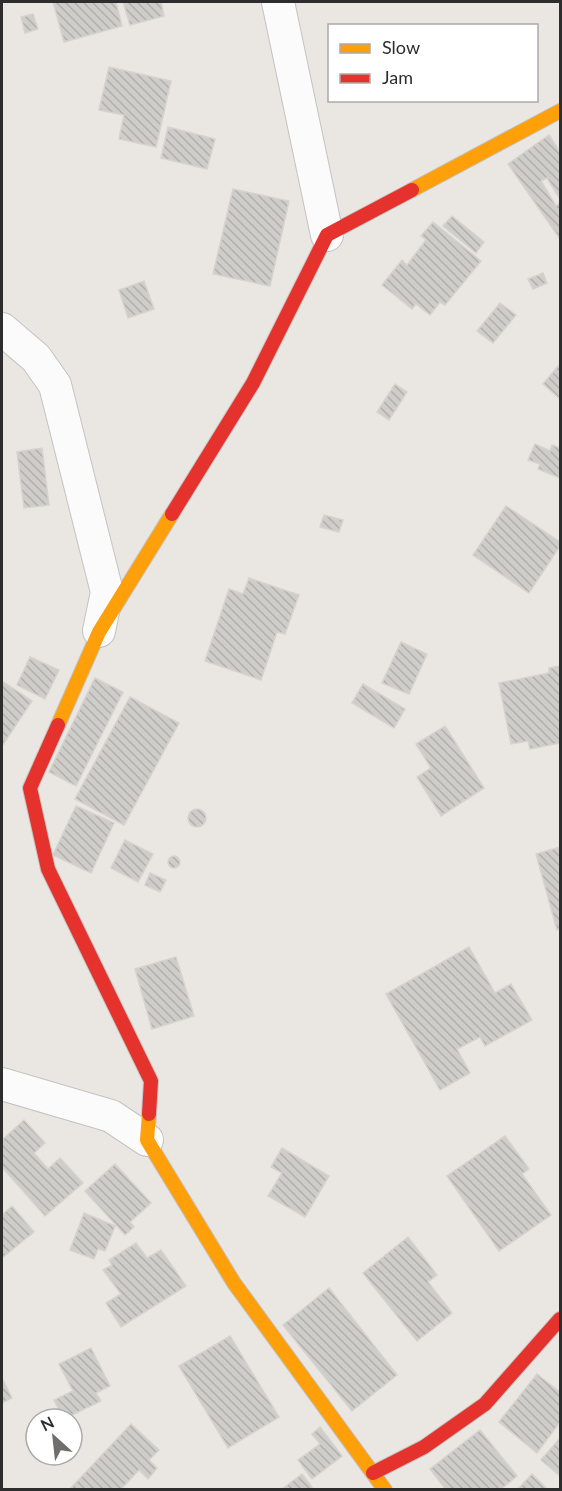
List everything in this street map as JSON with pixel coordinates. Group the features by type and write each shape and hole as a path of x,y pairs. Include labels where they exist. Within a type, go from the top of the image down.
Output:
{"street":[{"path":"278,2 327,235"},
{"path":"147,1140 151,1081 48,869 30,788 99,632 253,383 327,235 561,111"},
{"path":"2,329 36,358 55,385 107,592 99,632"},
{"path":"2,1084 111,1116 147,1140 234,1283 385,1490"},
{"path":"373,1473 424,1447 485,1404 561,1319"}],"building":[{"path":"53,2 116,2 122,26 64,42"},
{"path":"123,2 161,2 164,16 130,25"},
{"path":"33,14 38,29 25,33 21,17"},
{"path":"109,67 171,81 156,147 119,139 124,115 99,110"},
{"path":"168,127 215,139 207,169 161,158"},
{"path":"549,135 560,152 560,199 547,178 541,181 556,206 560,203 560,239 508,164"},
{"path":"233,189 289,201 270,286 213,274"},
{"path":"452,216 484,242 476,253 443,226"},
{"path":"433,222 481,261 445,305 440,302 430,315 416,304 412,309 382,285 402,260 407,265 426,240 421,236"},
{"path":"543,273 547,283 533,289 528,279"},
{"path":"144,281 154,309 128,318 119,290"},
{"path":"500,303 516,315 493,343 477,331"},
{"path":"560,364 560,399 543,384"},
{"path":"395,384 407,392 389,420 377,412"},
{"path":"535,444 550,451 552,445 560,448 560,478 538,469 540,464 528,460"},
{"path":"42,448 49,505 24,508 17,452"},
{"path":"506,506 560,542 560,546 529,593 473,555"},
{"path":"324,515 343,520 339,532 320,527"},
{"path":"249,578 299,595 285,634 277,632 261,680 205,661 229,589 243,594"},
{"path":"401,642 427,654 409,694 382,683"},
{"path":"30,657 59,670 45,699 17,685"},
{"path":"560,666 560,743 530,749 528,741 511,744 499,683 549,673 549,668"},
{"path":"95,678 123,692 76,786 49,772"},
{"path":"2,681 32,701 2,746"},
{"path":"363,684 405,709 394,728 352,703"},
{"path":"130,697 179,723 124,825 75,799"},
{"path":"445,726 484,788 441,816 417,777 431,768 416,744"},
{"path":"76,806 114,823 91,873 53,855"},
{"path":"197,809 203,812 206,818 203,824 197,827 191,824 188,818 191,812"},
{"path":"125,840 153,854 138,882 111,868"},
{"path":"560,847 560,929 557,930 536,854"},
{"path":"176,856 180,862 176,868 172,868 168,860"},
{"path":"150,873 166,880 160,892 145,885"},
{"path":"469,947 495,993 511,984 532,1020 485,1046 480,1037 457,1049 470,1073 440,1090 386,994"},
{"path":"176,957 194,1016 152,1029 135,969"},
{"path":"24,1120 45,1143 34,1153 48,1169 60,1158 83,1183 45,1216 2,1167 2,1140"},
{"path":"505,1136 529,1169 522,1174 551,1215 499,1251 447,1176"},
{"path":"282,1148 329,1176 305,1217 268,1196 282,1173 271,1167"},
{"path":"115,1164 151,1203 130,1222 134,1227 125,1235 85,1191"},
{"path":"12,1206 34,1232 2,1258 2,1215"},
{"path":"84,1213 115,1226 105,1251 98,1249 94,1259 70,1250"},
{"path":"408,1237 437,1275 428,1282 452,1313 417,1341 363,1273"},
{"path":"136,1243 147,1258 161,1250 186,1286 121,1327 106,1303 121,1294 103,1270 112,1265 109,1260"},
{"path":"329,1288 397,1375 352,1411 283,1325"},
{"path":"230,1336 279,1417 228,1448 179,1366"},
{"path":"91,1348 110,1386 96,1393 101,1401 84,1409 84,1407 58,1407 54,1400 73,1391 59,1364"},
{"path":"537,1374 560,1392 560,1422 537,1453 499,1422"},
{"path":"2,1381 12,1398 2,1403"},
{"path":"131,1424 159,1450 149,1460 157,1468 148,1479 139,1470 120,1490 69,1490"},
{"path":"320,1427 342,1456 312,1479 298,1460 320,1444 312,1434"},
{"path":"480,1430 517,1476 500,1490 446,1490 430,1469"},
{"path":"560,1438 560,1476 541,1460"},
{"path":"302,1474 314,1490 281,1490"},
{"path":"532,1474 548,1490 517,1490"}],"traffic: slow":[{"path":"412,190 560,111"},
{"path":"58,725 99,632 172,514"},
{"path":"149,1114 147,1140 234,1283 385,1490"}],"traffic: jam":[{"path":"172,514 253,383 327,235 412,190"},
{"path":"58,725 30,788 48,869 151,1081 149,1114"},
{"path":"373,1473 424,1447 485,1404 560,1319"}]}
